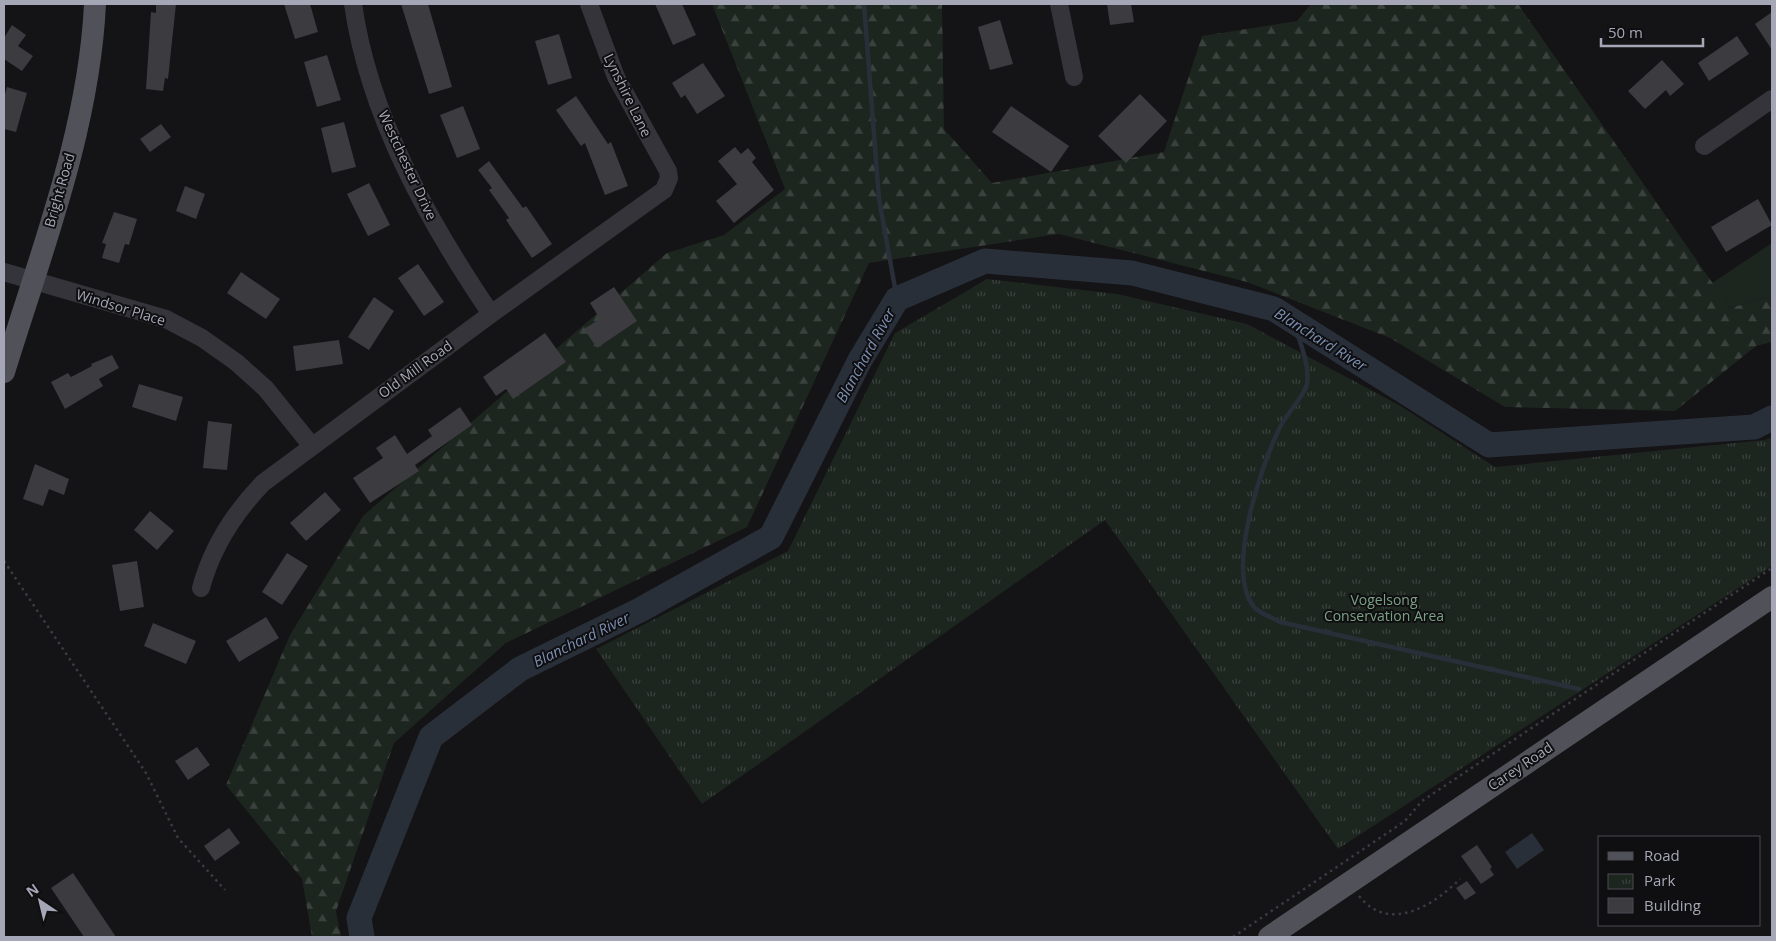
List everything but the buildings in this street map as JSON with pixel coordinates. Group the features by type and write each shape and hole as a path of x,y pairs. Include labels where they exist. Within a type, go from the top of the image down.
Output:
{"main road":[{"name":"Bright Road","path":"4,372 78,124 90,64 95,4"},
{"name":"Carey Road","path":"1269,937 1772,597"}],"street":[{"name":"Westchester Drive","path":"353,4 364,56 398,150 434,223 492,314"},
{"name":"Lynshire Lane","path":"589,4 616,77 668,171 667,184"},
{"path":"1059,4 1074,77"},
{"path":"1704,146 1772,99"},
{"name":"Old Mill Road","path":"201,588 215,549 236,514 263,483 311,445 658,197 667,184"},
{"name":"Windsor Place","path":"4,272 166,319 202,338 236,362 266,389 311,445"}],"path":[{"path":"4,562 146,773 178,838 225,890"},
{"path":"1233,937 1405,821 1422,801 1772,568"},
{"path":"1349,883 1366,905 1386,912 1402,914 1431,904 1442,897 1460,879"}],"green space":[{"path":"712,4 942,4 944,129 992,183 1164,152 1202,36 1297,21 1311,4 1518,4 1730,308 1772,296 1772,342 1756,346 1675,411 1505,407 1390,338 1247,282 1059,234 869,263 747,527 506,643 394,743 336,911 341,937 312,937 302,879 226,785 290,635 363,516 667,253 724,235 785,189"},
{"path":"1772,243 1772,296 1730,308 1712,283"},
{"name":"Vogelsong Conservation Area","path":"987,279 1117,294 1247,324 1399,405 1495,467 1765,440 1772,437 1772,566 1338,849 1105,520 702,804 596,649 788,551 895,333"}],"shaded area":[{"path":"1532,833 1544,850 1517,869 1505,852"}],"waterway":[{"path":"864,4 879,199 897,299"},
{"name":"Blanchard River","path":"362,937 359,918 431,737 520,669 640,610 771,537 860,360 897,299 985,261 1132,273 1274,309 1489,445 1754,427 1772,418"},
{"path":"1293,321 1307,368 1307,384 1302,395 1282,424 1272,446 1263,468 1249,519 1244,545 1243,569 1246,591 1254,607 1280,622 1579,689"}]}
